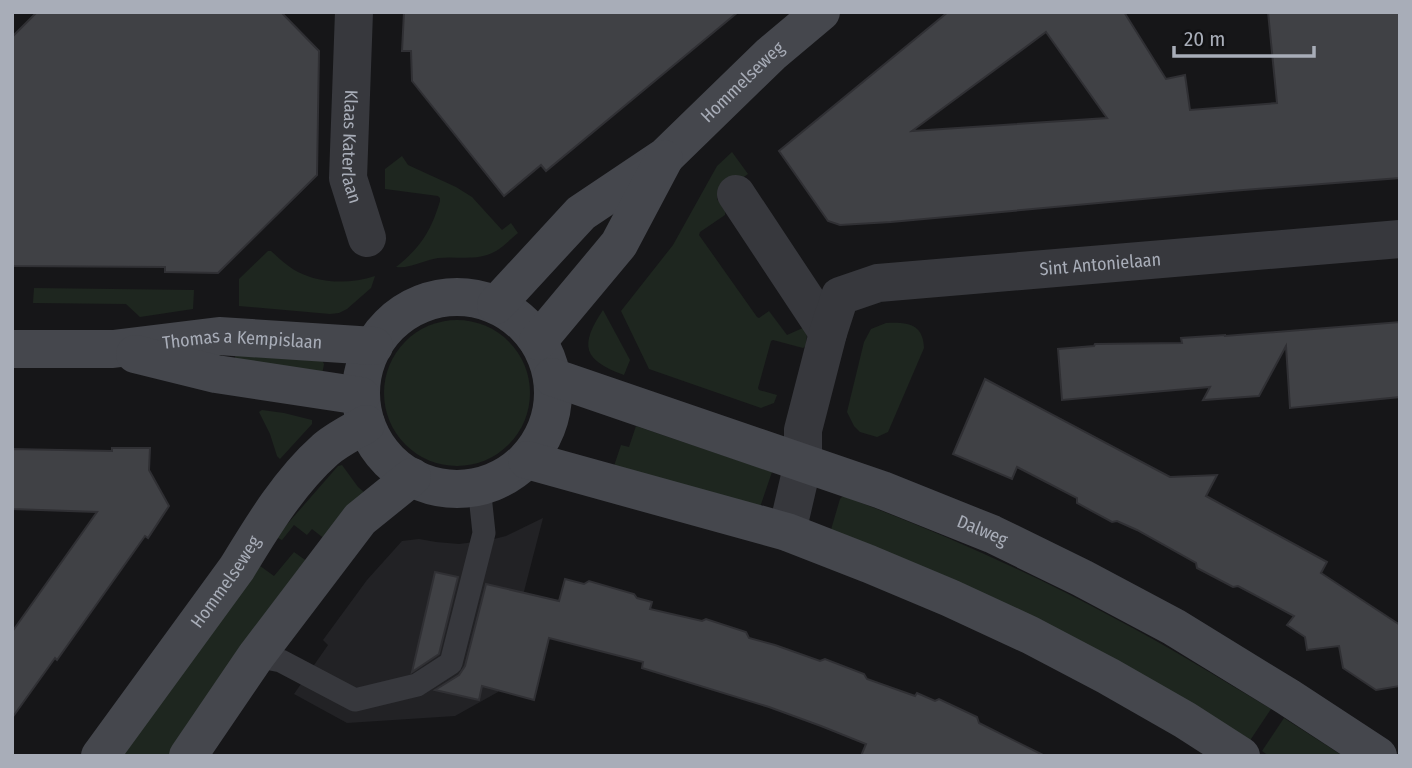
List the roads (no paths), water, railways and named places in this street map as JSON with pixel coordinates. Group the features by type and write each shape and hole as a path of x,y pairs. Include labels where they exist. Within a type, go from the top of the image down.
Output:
{"street":[{"name":"Klaas Katerlaan","path":"354,12 348,178 367,238"},
{"name":"Hommelseweg","path":"496,305 581,213 666,156 771,54 821,12"},
{"name":"Hommelseweg","path":"538,341 619,244 666,156"},
{"path":"736,194 828,333"},
{"name":"Sint Antonielaan","path":"787,532 803,463 803,430 840,296 878,283 1400,239"},
{"path":"450,297 474,298 496,305 520,320 538,341 547,358 552,377 553,399 549,421 540,442 527,460 513,471 497,481 456,489 433,486 412,478 384,455 374,440 363,410 364,370 374,346 387,326 405,312 427,302 450,297"},
{"name":"Thomas a Kempislaan","path":"12,349 113,349 219,336 374,346"},
{"name":"Thomas a Kempislaan","path":"113,349 363,410"},
{"name":"Dalweg","path":"552,377 882,490 992,534 1082,578 1186,634 1288,696 1378,756"},
{"name":"Hommelseweg","path":"100,756 237,568 293,484 363,410"},
{"path":"527,460 787,532 927,588 1030,635 1108,676 1241,756"},
{"path":"188,756 256,656 360,519 412,478"}],"lane":[{"path":"256,656 281,661 355,701 417,685 451,663 484,533 479,486"}]}
